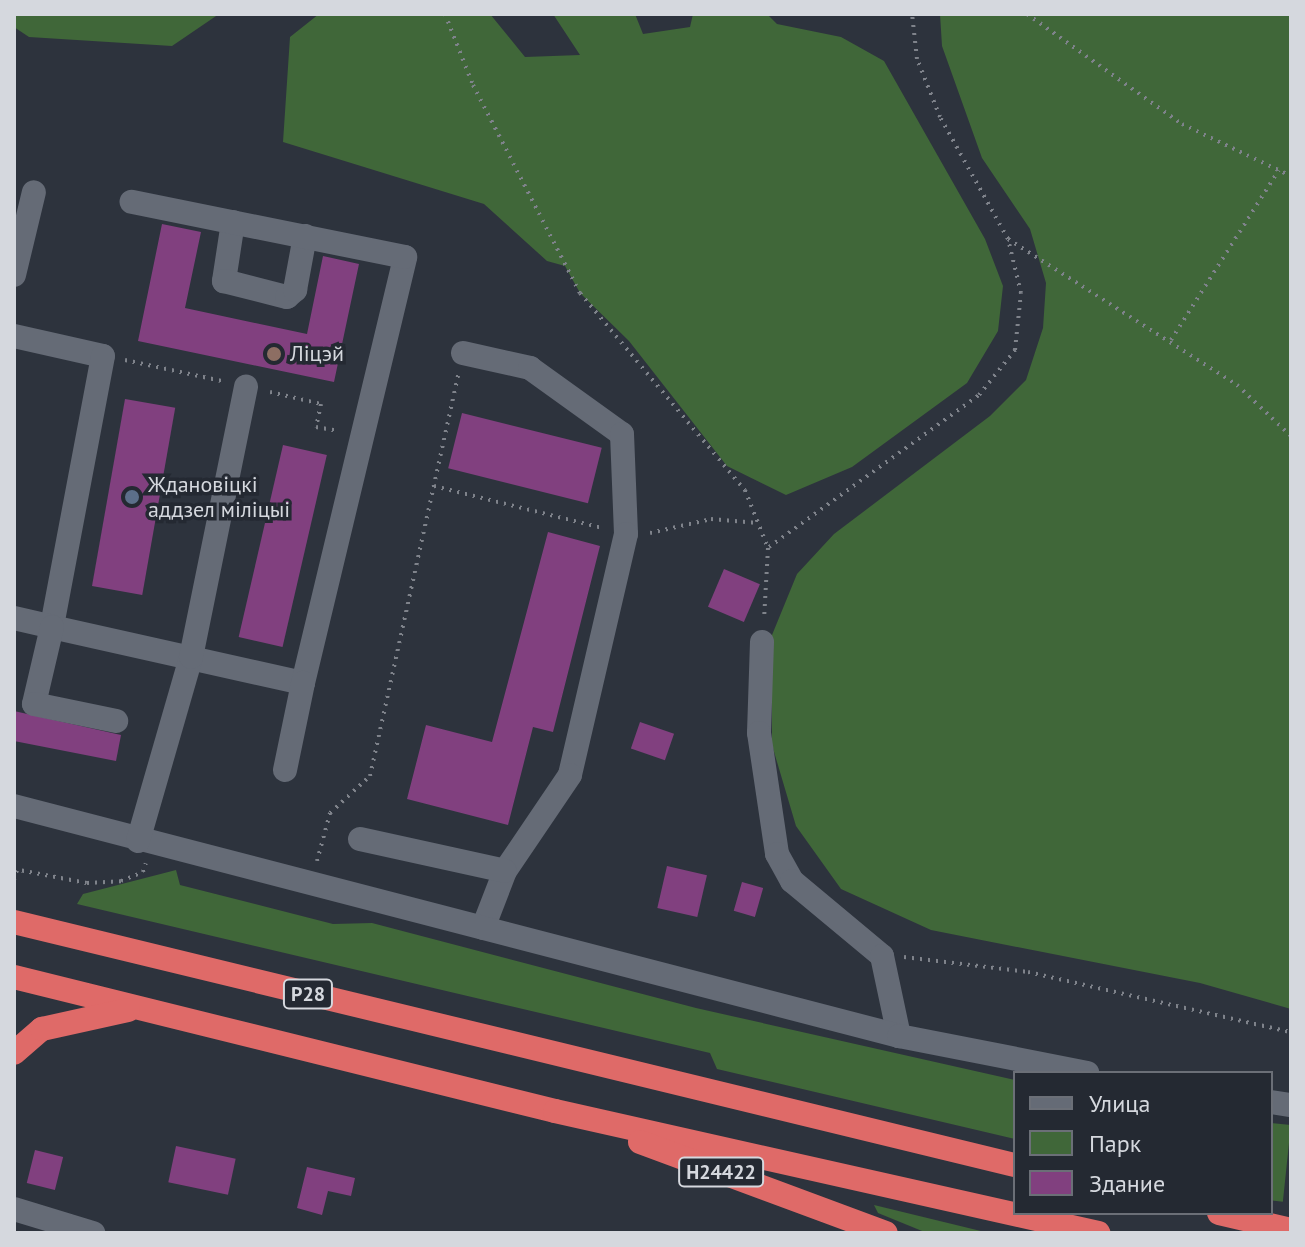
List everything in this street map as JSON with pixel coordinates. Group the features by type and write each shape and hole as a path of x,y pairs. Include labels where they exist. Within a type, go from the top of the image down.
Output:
{"highway":[{"name":"Р28","path":"14,922 1013,1165"},
{"name":"Р28","path":"14,977 555,1111 1013,1214"},
{"path":"14,1053 42,1029 75,1017 159,1011"},
{"name":"Н24422","path":"555,1111 886,1233"},
{"name":"Р28","path":"1018,1215 1098,1233"},
{"path":"1227,1215 1291,1230"}],"street":[{"path":"14,275 34,192"},
{"path":"131,202 405,257 285,770"},
{"path":"233,222 224,281 287,297 295,290 305,236"},
{"path":"14,336 103,356 52,627 24,701 116,721"},
{"path":"463,353 530,368 622,434 626,534 570,775 505,871 483,928"},
{"path":"142,851 191,657 246,387"},
{"path":"14,618 303,683"},
{"path":"762,642 759,746 777,854 792,881 882,956 899,1036"},
{"path":"14,806 142,851 483,928 899,1036 1077,1071"},
{"path":"360,839 505,871"},
{"path":"14,1209 93,1233"}],"path":[{"path":"445,14 473,85 580,293 745,490 768,548 762,642"},
{"path":"768,548 979,395 1015,350 1021,293 1008,239 940,117 917,59 912,14"},
{"path":"1027,14 1182,124 1291,176"},
{"path":"1171,340 1279,170"},
{"path":"1008,239 1171,340 1237,385 1291,436"},
{"path":"315,869 330,813 370,776 463,353"},
{"path":"434,486 626,534"},
{"path":"658,543 636,536 711,519 758,523"},
{"path":"14,880 15,870 87,883 121,881 143,872 142,851"},
{"path":"882,956 1028,972 1291,1032"}],"green space":[{"path":"14,14 219,14 172,46 29,37 14,27"},
{"path":"319,14 490,14 525,57 580,55 553,14 635,14 643,34 690,27 693,14 767,14 777,24 841,37 884,61 985,239 1003,286 998,331 967,383 852,467 786,495 727,466 629,341 580,293 565,266 547,261 484,204 283,142 290,37"},
{"path":"940,14 1291,14 1291,1009 1200,983 931,930 841,889 796,826 772,745 772,635 797,574 834,534 990,416 1026,380 1043,328 1046,283 1030,229 982,158 942,46"},
{"path":"176,870 180,885 333,924 372,923 696,1008 1013,1080 1013,1139 717,1069 710,1053 77,904 83,894"},
{"path":"1273,1123 1291,1125 1283,1202 1273,1201"},
{"path":"874,1205 989,1233 927,1233 878,1213"}],"building":[{"path":"162,224 201,232 185,308 307,334 323,256 359,264 334,382 138,341"},
{"name":"Ждановіцкі аддзел міліцыі","path":"125,399 175,408 142,595 92,586"},
{"path":"462,413 602,448 588,503 448,468"},
{"path":"283,445 327,455 283,647 239,637"},
{"path":"548,532 600,546 553,732 533,727 508,825 407,799 426,725 492,742"},
{"path":"724,569 760,584 744,622 708,607"},
{"path":"14,711 121,735 116,761 14,741"},
{"path":"640,722 674,734 665,760 631,748"},
{"path":"667,866 707,875 697,917 657,908"},
{"path":"742,882 763,888 755,917 734,911"},
{"path":"176,1146 236,1159 228,1195 168,1182"},
{"path":"35,1150 63,1157 55,1190 27,1183"},
{"path":"307,1167 355,1178 351,1196 328,1191 322,1215 297,1208"}],"place":[{"name":"Ліцэй","path":"274,354"},
{"name":"Ждановіцкі аддзел міліцыі","path":"132,497"}]}
